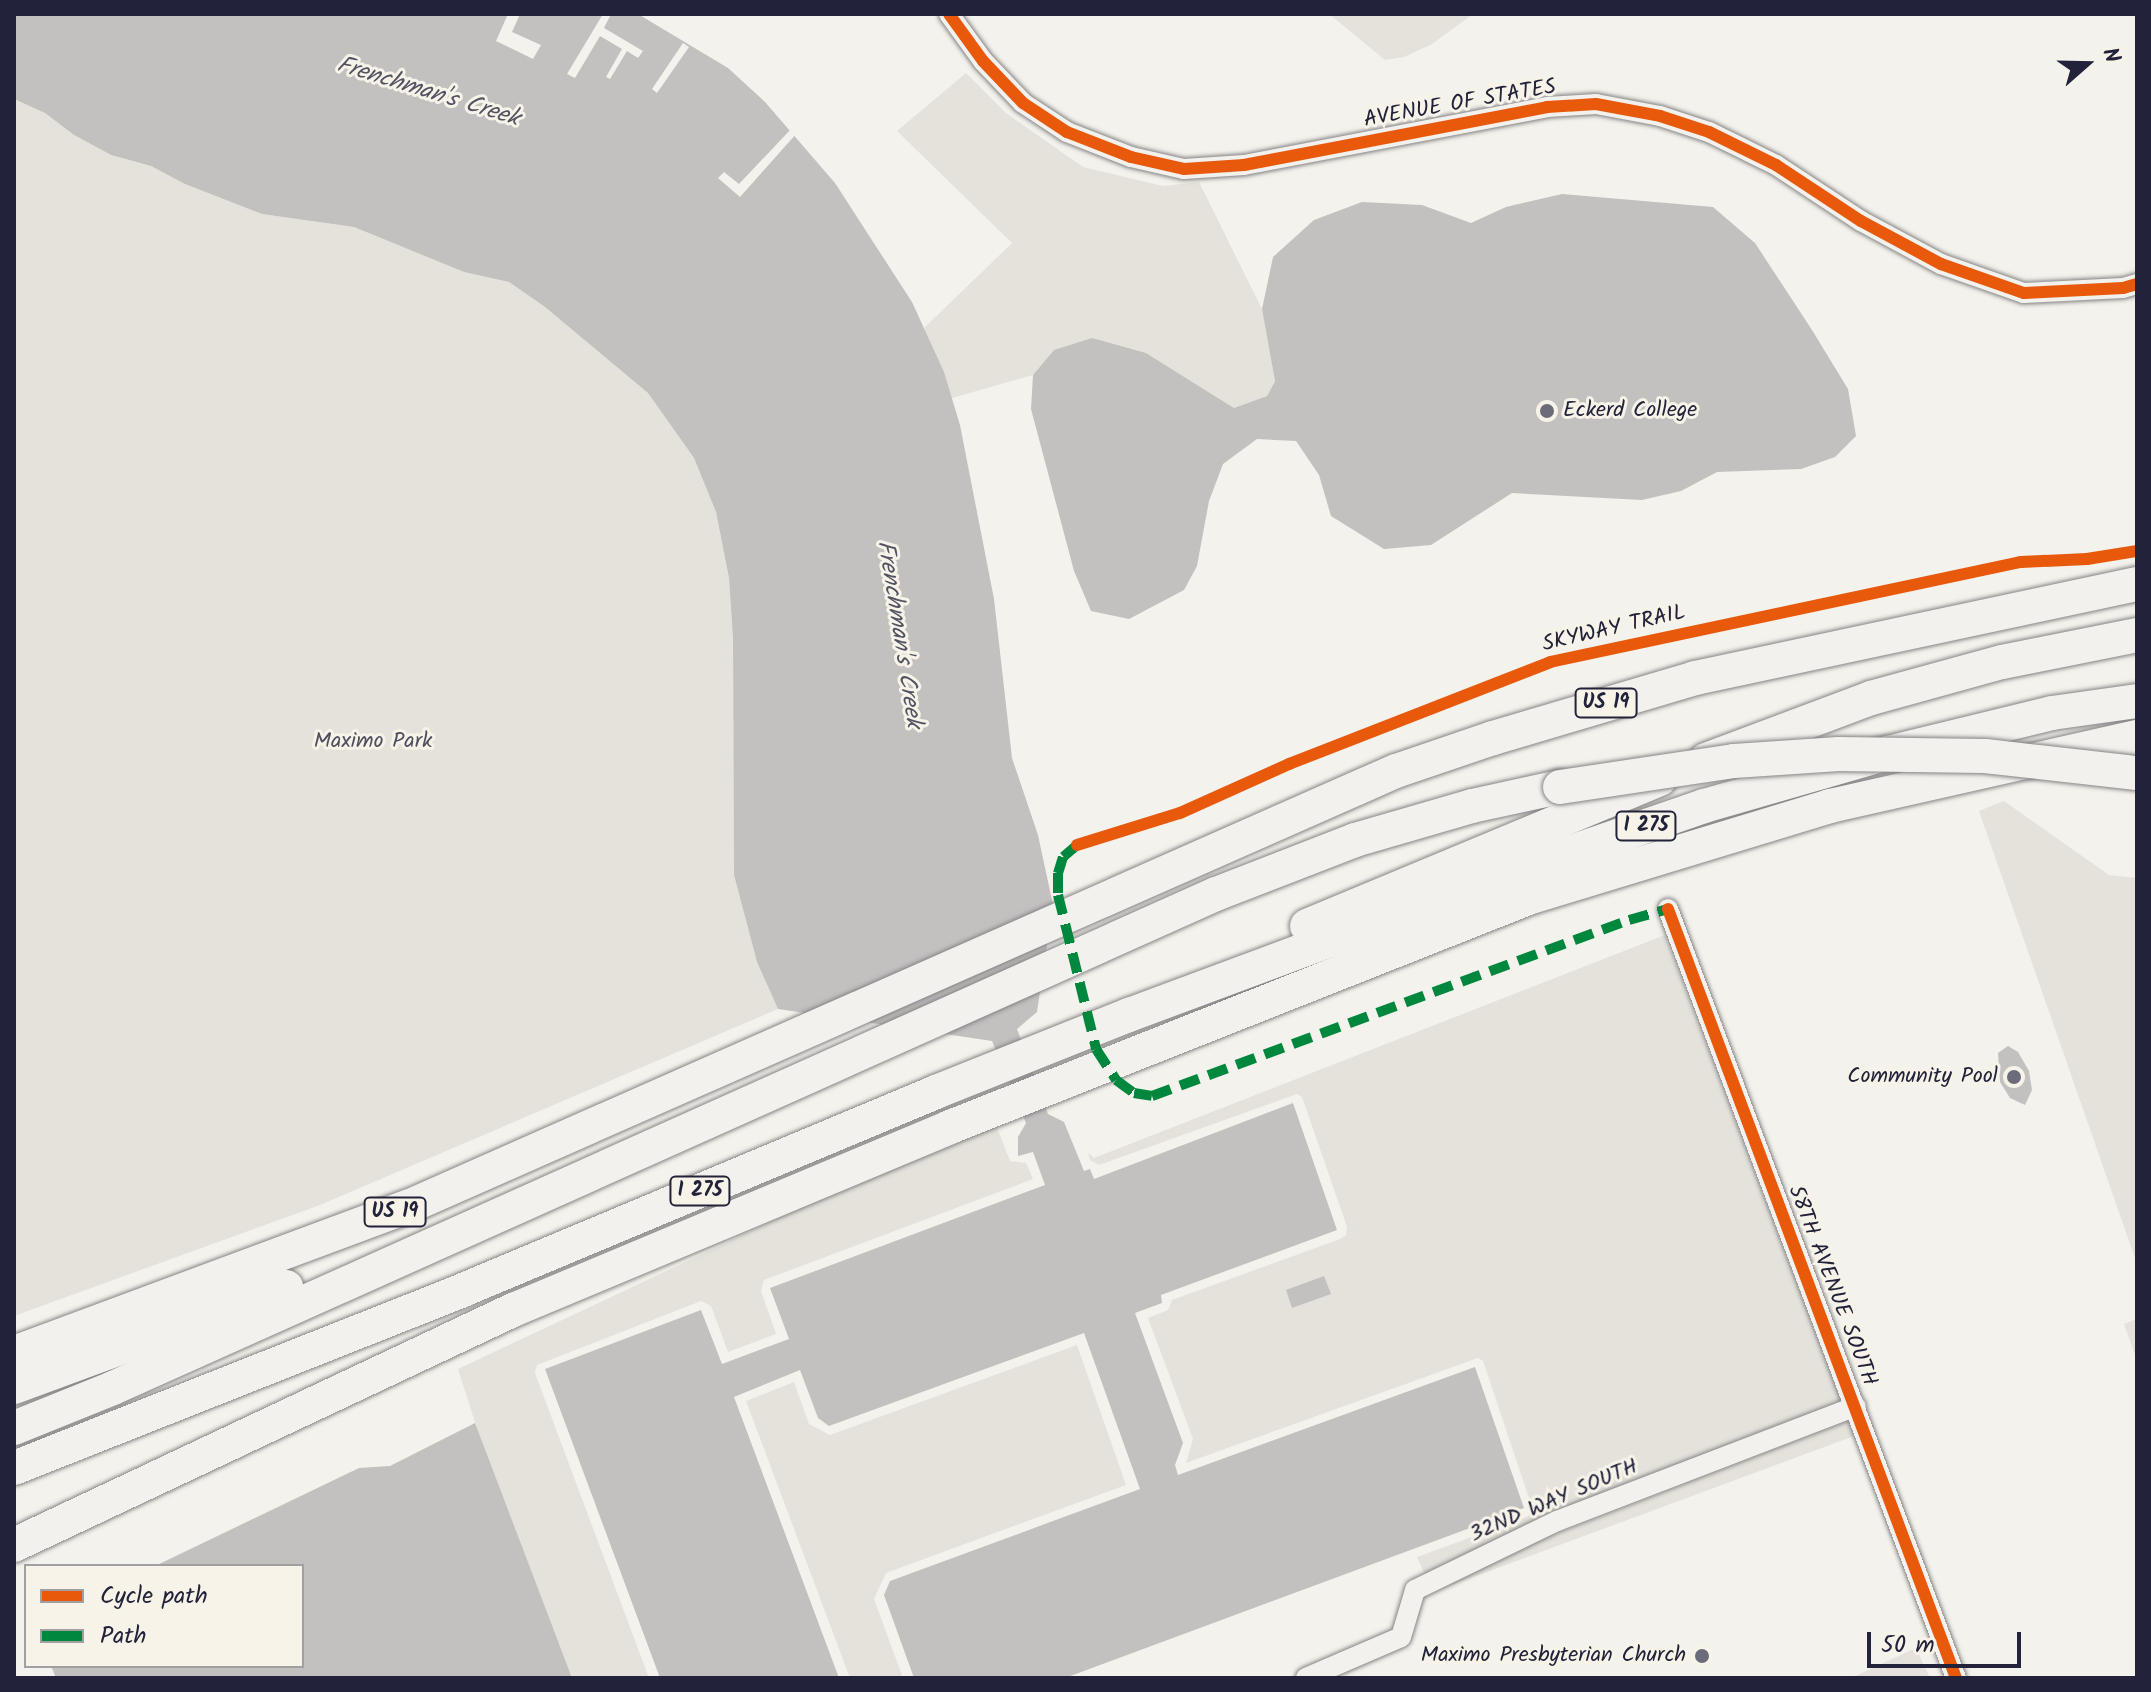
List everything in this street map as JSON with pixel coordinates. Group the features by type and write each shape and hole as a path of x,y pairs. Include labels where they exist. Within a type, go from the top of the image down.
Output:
{"highway":[{"name":"US 19","path":"14,1353 410,1206 1396,771 1600,705 1836,645 2137,584"},
{"path":"1170,999 1236,955 1768,734 1871,698 2002,662 2137,635"},
{"name":"I 275","path":"14,1468 463,1290 936,1092 1129,1015 1704,806 1888,753 2037,717 2137,701"},
{"path":"14,1545 513,1310 1142,1049 1531,897 1830,806 2137,737"},
{"name":"I 275","path":"14,1428 113,1388 1116,936 1355,840 1472,806 1560,787 1734,761 1839,754 1985,756 2137,773"},
{"path":"14,1387 298,1282 365,1274"}],"street":[{"name":"AVENUE OF STATES","path":"949,14 983,61 1023,103 1067,132 1131,157 1184,169 1244,165 1547,107 1596,104 1660,116 1709,132 1776,165 1861,221 1941,264 2024,293 2123,288 2137,284"},
{"name":"58TH AVENUE SOUTH","path":"1668,909 1956,1678"},
{"name":"32ND WAY SOUTH","path":"1306,1678 1401,1637 1415,1590 1557,1521 1856,1406"}],"green space":[{"path":"1329,14 1473,14 1432,44 1404,57 1385,60"},
{"path":"966,73 1006,113 1083,167 1163,186 1199,182 1262,309 1275,380 1267,396 1234,408 1146,353 1054,350 1033,375 952,398 924,328 1012,243 897,131"},
{"name":"Maximo Park","path":"14,99 45,113 74,135 111,155 151,166 185,184 262,214 354,227 464,272 509,282 545,307 648,393 694,458 716,512 729,578 733,639 734,875 757,962 778,1009 320,1205 14,1316"},
{"path":"2004,801 2109,875 2137,878 2137,1264 1979,811"},
{"path":"1665,935 1841,1401 1543,1516 1551,1536 1848,1421 1854,1436 1433,1592 1417,1557 1527,1517 1533,1510 1483,1361 1478,1358 1186,1463 1193,1439 1148,1318 1168,1310 1172,1300 1340,1239 1346,1235 1347,1227 1302,1097 1297,1094 1099,1165 1090,1160 1088,1153 1094,1158"},
{"path":"994,1120 1010,1161 1026,1163 1033,1179 764,1280 761,1291 776,1334 728,1352 711,1306 701,1301 537,1365 535,1373 649,1678 572,1678 487,1460 458,1369 936,1144"},
{"path":"2137,1319 2137,1361 2124,1324"},
{"path":"1077,1345 1126,1485 886,1573 874,1599 903,1678 850,1678 746,1401 794,1382 809,1424 830,1435"},
{"path":"1916,1648 1930,1678 1851,1678"}],"water":[{"name":"Frenchman's Creek","path":"14,14 638,14 728,68 765,102 835,183 912,302 944,372 960,425 994,599 1012,758 1038,835 1053,905 1037,1012 1017,1029 1048,1114 1064,1122 1084,1171 1090,1169 1094,1179 1293,1103 1337,1230 1161,1295 1162,1303 1135,1313 1183,1443 1175,1465 1178,1475 1475,1367 1524,1508 1065,1678 914,1678 884,1595 890,1581 1140,1489 1084,1333 829,1426 818,1418 800,1370 734,1397 839,1678 660,1678 545,1369 701,1310 722,1364 789,1339 770,1288 1045,1185 1033,1152 1018,1156 1018,1137 1026,1123 992,1041 778,1009 757,962 734,875 733,639 729,578 716,512 694,458 648,393 545,307 509,282 464,272 354,227 262,214 185,184 151,166 111,155 74,135 45,113 14,99"},
{"path":"1562,194 1713,207 1755,243 1812,330 1848,389 1856,436 1835,457 1801,469 1717,472 1681,491 1642,500 1512,493 1431,545 1384,549 1331,516 1319,475 1296,441 1257,439 1223,464 1209,501 1197,566 1184,590 1129,619 1091,611 1074,571 1031,409 1033,375 1054,350 1092,338 1146,353 1234,408 1267,396 1275,381 1262,309 1273,257 1314,220 1362,202 1422,205 1471,223 1506,207"},
{"name":"Community Pool","path":"2008,1046 2018,1052 2029,1071 2032,1090 2025,1105 2010,1098 2000,1082 1998,1053"},
{"path":"1324,1276 1331,1294 1292,1308 1286,1290"},
{"path":"475,1423 572,1678 56,1678 52,1668 304,1668 304,1564 159,1564 359,1468 390,1466"}],"pier":[{"path":"508,14 520,14 512,32 541,45 533,59 496,41"},
{"path":"603,14 611,14 604,28 643,51 638,58 627,51 610,79 606,77 622,49 600,36 575,78 567,74"},
{"path":"683,43 689,47 657,93 652,89"},
{"path":"792,128 797,133 740,197 718,178 724,172 739,184"}],"marked path":[{"path":"1077,845 1063,857 1058,873 1058,895 1096,1049 1116,1080 1134,1093 1152,1096 1629,920 1668,909"}],"cycle path":[{"path":"949,14 983,61 1023,103 1067,132 1131,157 1184,169 1244,165 1547,107 1596,104 1660,116 1709,132 1776,165 1861,221 1941,264 2024,293 2123,288 2137,284"},
{"name":"SKYWAY TRAIL","path":"1077,845 1180,813 1289,764 1550,662 2021,562 2087,559 2137,551"},
{"path":"1668,909 1956,1678"}],"place":[{"name":"Eckerd College","path":"1547,411"},
{"name":"Community Pool","path":"2014,1077"},
{"name":"Maximo Presbyterian Church","path":"1702,1656"}]}
